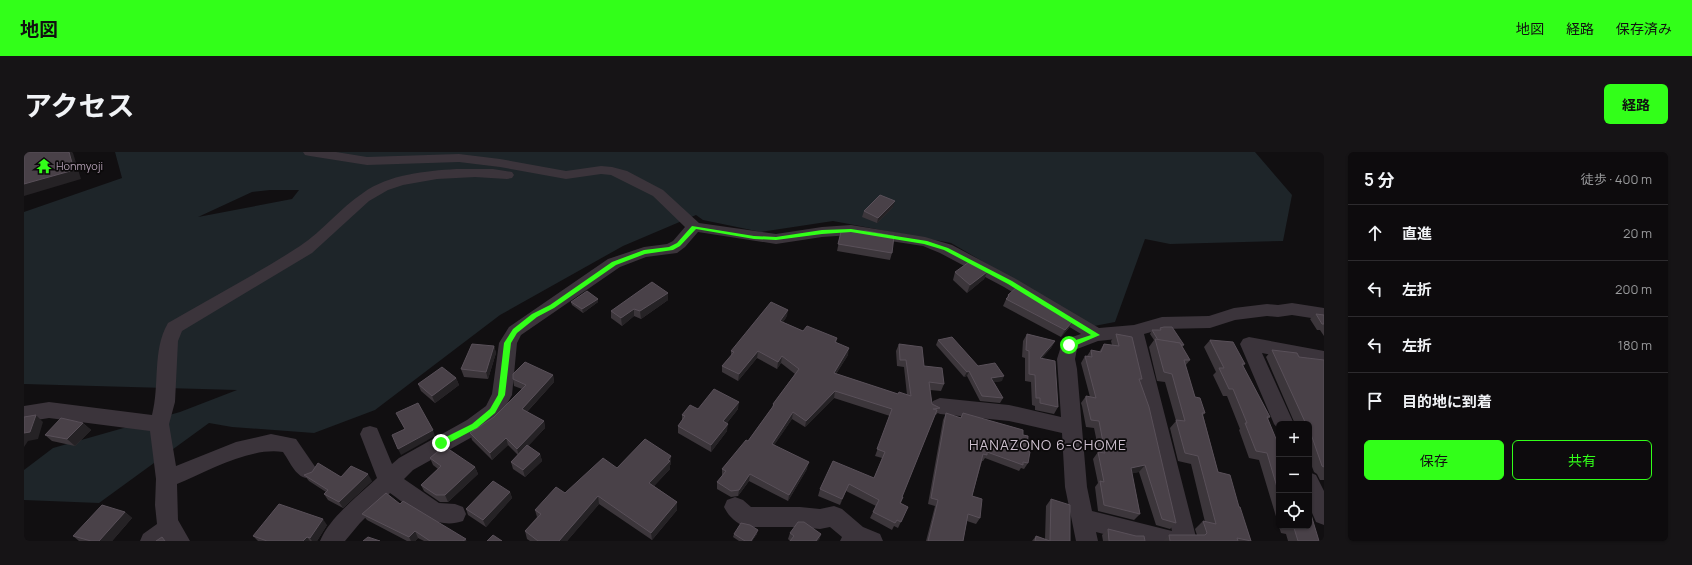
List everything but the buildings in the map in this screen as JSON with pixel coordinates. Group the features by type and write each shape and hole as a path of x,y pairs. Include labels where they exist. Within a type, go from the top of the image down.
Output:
{"street":[{"path":"310,152 367,161 466,159 500,163 555,174"},
{"path":"151,541 174,534 168,522 166,505 167,479 160,424 165,402 169,341 174,327 306,249 369,194 383,186 397,182 441,175 495,173 506,175 548,176 601,170 622,174 658,193 694,227 754,237 776,239 822,232 851,230 925,242 946,249 1010,283 1096,335"},
{"path":"331,541 352,516 406,464 474,426 492,411 502,395 508,343 515,331 614,263 644,252 671,248 678,244 694,227"},
{"path":"1087,541 1076,487 1066,358 1069,345 1096,335 1134,331 1162,323 1210,322 1234,314 1266,310 1278,311 1292,309 1324,314"},
{"path":"1134,331 1186,541"},
{"path":"1283,421 1249,344 1291,348 1324,358"},
{"path":"940,406 1009,414 1072,427"},
{"path":"24,414 49,410 160,424"},
{"path":"370,434 388,480 435,512 455,514"},
{"path":"167,479 236,450 271,442 289,445 308,470"},
{"path":"1312,488 1324,515"},
{"path":"735,507 746,517 800,517 820,519 834,516 860,539"},
{"path":"1083,519 1171,541"}],"shaded area":[{"path":"115,152 1255,152 1292,195 1283,241 1170,244 1145,239 1115,322 1094,326 951,243 833,221 761,232 703,220 696,215 623,246 500,315 375,410 314,433 232,427 209,423 99,503 24,500 24,470 53,448 180,412 237,390 24,384 24,212 122,178","holes":["270,190 299,190 292,199 198,217 252,192"]}],"place":[{"name":"Honmyoji","path":"44,166"}],"district":[{"name":"HANAZONO 6-CHOME","path":"1048,445"}],"route":[{"path":"441,443 474,426 492,411 502,395 508,343 515,331 614,263 644,252 671,248 678,244 694,227 754,237 776,239 822,232 851,230 925,242 946,249 1010,283 1096,335 1069,345"}]}
